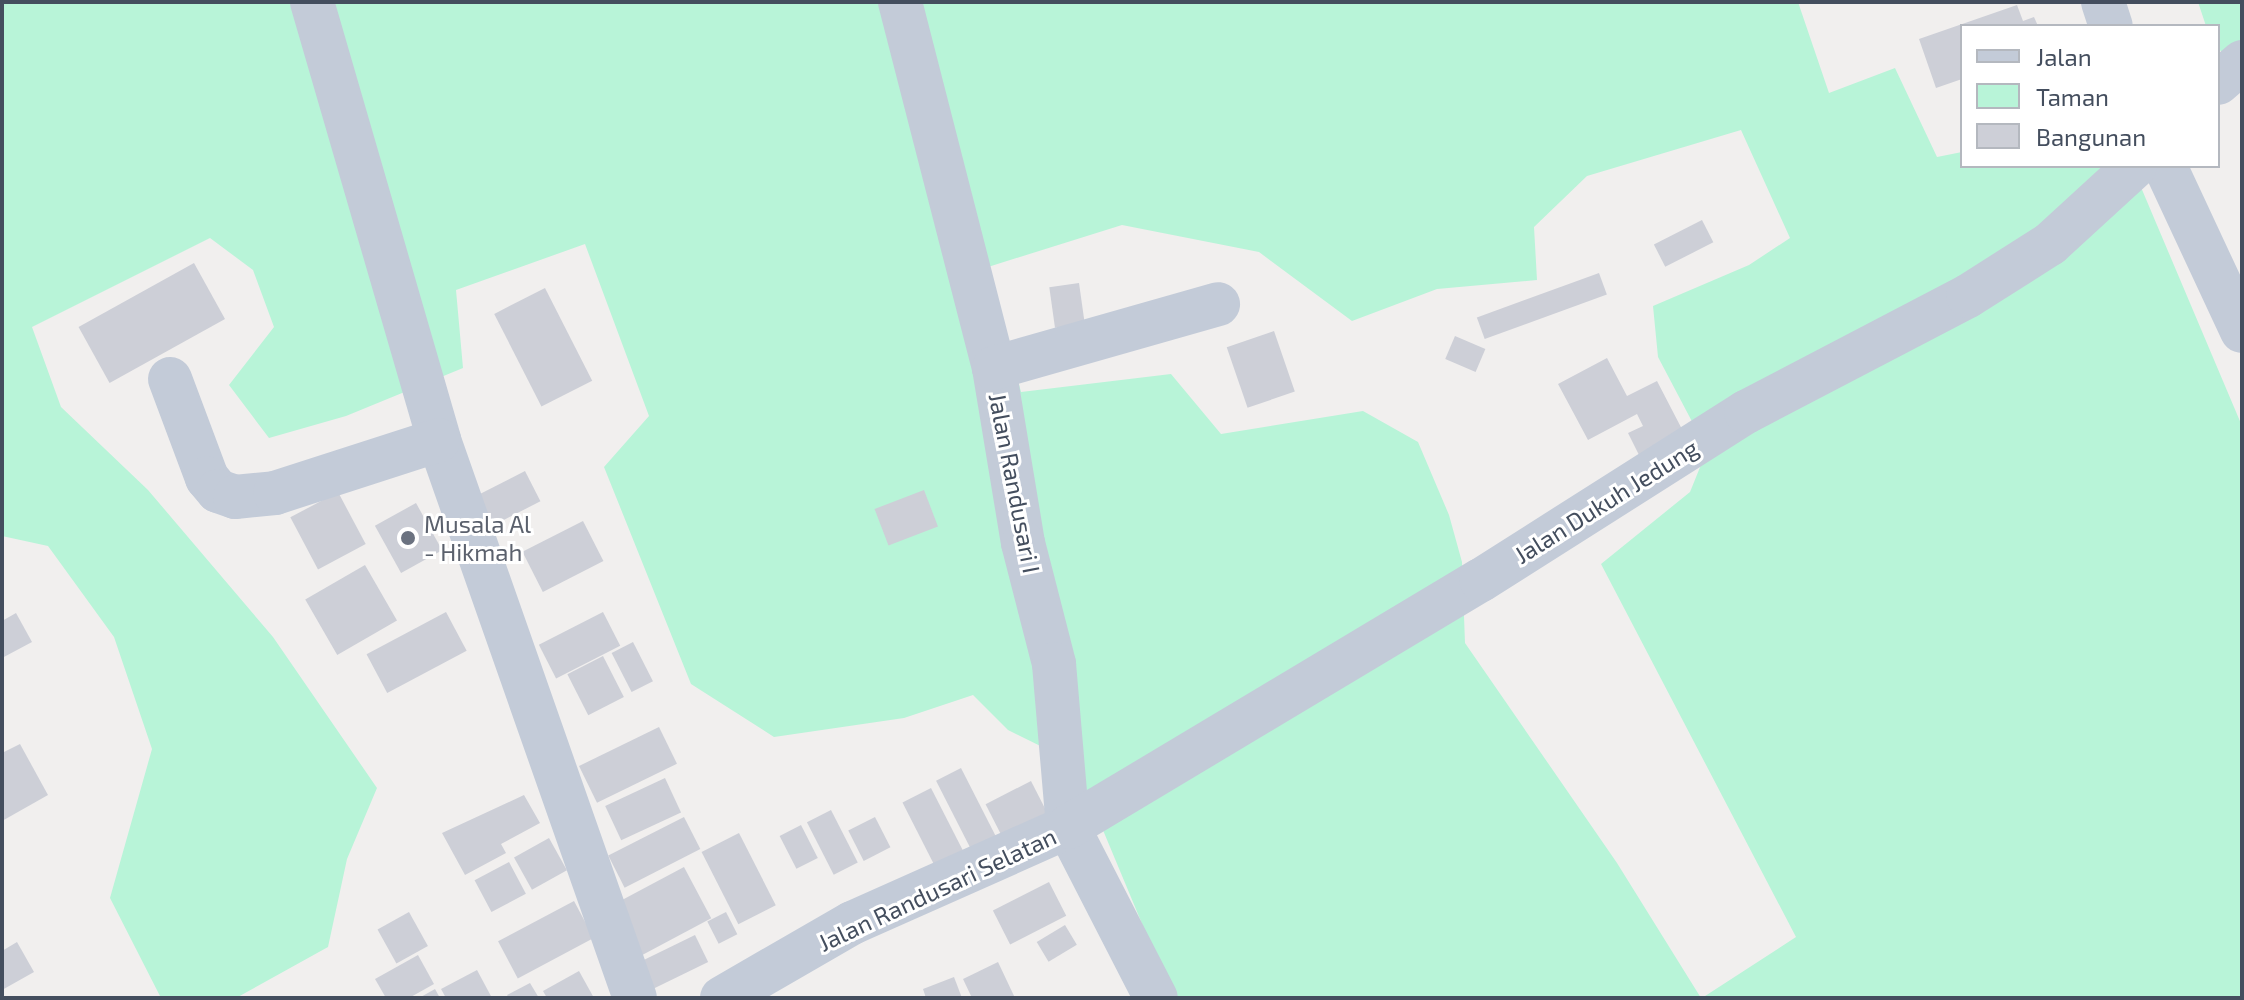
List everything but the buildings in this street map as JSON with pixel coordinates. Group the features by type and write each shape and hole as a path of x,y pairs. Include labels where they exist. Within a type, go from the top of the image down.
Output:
{"street":[{"path":"312,2 439,440 635,998"},
{"path":"900,2 994,368"},
{"path":"2103,2 2110,24"},
{"path":"2220,81 2242,62"},
{"name":"Jalan Dukuh Jedung","path":"1068,827 1481,580 1746,412 1968,296 2050,244 2133,168"},
{"path":"2166,168 2242,331"},
{"name":"Jalan Randusari I","path":"1068,827 1054,664 1023,543 994,368 1218,304"},
{"path":"170,379 207,478 218,491 235,497 275,493 439,440"},
{"path":"1068,827 1156,998"},
{"name":"Jalan Randusari Selatan","path":"722,998 852,923 1068,827"}],"green space":[{"path":"2,2 1798,2 1829,93 1895,68 1937,157 1960,152 1960,168 2133,168 2242,426 2242,998 1702,998 1796,937 1601,564 1690,492 1707,450 1658,357 1653,306 1749,265 1790,238 1741,130 1587,176 1534,227 1537,280 1437,289 1352,321 1259,252 1122,225 988,267 1021,392 1171,374 1221,434 1363,411 1418,442 1449,515 1462,562 1465,643 1617,863 1701,998 1173,998 1075,763 1008,730 973,695 904,718 774,737 691,684 604,467 649,416 585,244 456,290 463,368 346,416 269,438 229,385 274,327 253,270 210,238 32,327 61,407 148,490 273,637 377,788 347,859 328,947 236,998 161,998 110,898 152,749 114,637 48,546 2,536"},
{"path":"2198,2 2242,2 2242,83 2220,50 2220,24 2205,24"}],"place":[{"name":"Musala Al - Hikmah","path":"408,538"}]}
